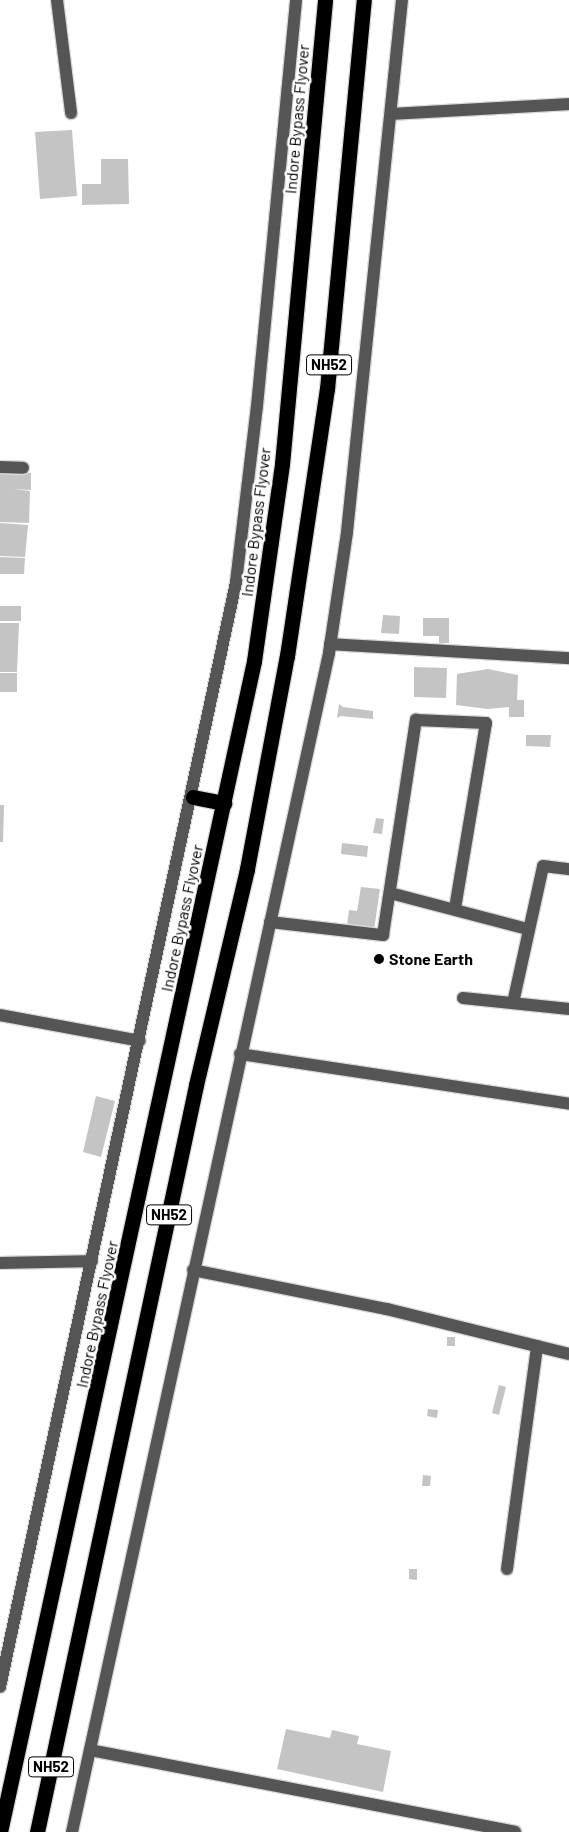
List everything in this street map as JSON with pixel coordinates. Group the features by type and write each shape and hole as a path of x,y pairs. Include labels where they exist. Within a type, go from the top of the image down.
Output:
{"highway":[{"name":"Indore Bypass Flyover","path":"0,1832 32,1695 254,661 275,516 325,0"},
{"name":"NH52","path":"37,1832 196,1085 247,870 274,728 327,389 364,0"},
{"path":"193,797 224,803"}],"street":[{"path":"57,0 71,113"},
{"path":"0,1687 2,1663 193,797 236,582 257,406 296,0"},
{"path":"72,1832 330,644 347,532 392,114 402,0"},
{"path":"392,114 569,104"},
{"path":"0,467 23,468"},
{"path":"330,644 569,658"},
{"path":"270,922 383,935 416,720 486,723 455,908"},
{"path":"513,1003 527,929 543,866 569,869"},
{"path":"390,893 455,908 527,929"},
{"path":"463,998 569,1009"},
{"path":"0,1015 140,1041"},
{"path":"240,1054 569,1104"},
{"path":"0,1263 92,1261"},
{"path":"193,1270 387,1309 569,1354"},
{"path":"507,1569 537,1346"},
{"path":"90,1750 490,1830 515,1832"}],"building":[{"path":"72,130 77,196 40,199 35,132"},
{"path":"101,159 128,159 129,204 82,205 82,184 101,184"},
{"path":"0,472 31,473 31,490 13,489 30,491 29,523 0,522"},
{"path":"0,523 28,525 25,557 0,556"},
{"path":"0,557 25,558 24,574 0,574"},
{"path":"0,606 21,606 21,621 0,621"},
{"path":"383,615 400,616 399,634 381,633"},
{"path":"423,618 449,618 449,643 439,643 439,636 423,636"},
{"path":"0,623 19,623 17,672 0,672"},
{"path":"414,667 447,668 446,698 414,697"},
{"path":"488,669 518,675 517,700 524,700 524,717 509,717 509,707 488,709 456,705 457,674"},
{"path":"0,673 17,673 17,692 0,692"},
{"path":"339,704 343,707 373,711 373,719 341,716 337,718"},
{"path":"526,735 551,735 550,747 526,746"},
{"path":"0,805 4,805 3,842 0,842"},
{"path":"376,818 384,819 382,834 373,833"},
{"path":"342,843 368,846 367,857 341,854"},
{"path":"361,887 380,889 374,930 347,925 349,910 357,911"},
{"path":"96,1096 115,1101 101,1157 83,1152"},
{"path":"447,1337 455,1337 455,1346 447,1346"},
{"path":"499,1385 506,1387 499,1415 492,1413"},
{"path":"428,1409 438,1410 437,1418 427,1416"},
{"path":"423,1475 431,1476 430,1486 422,1486"},
{"path":"409,1569 417,1569 417,1580 409,1579"},
{"path":"286,1729 330,1738 332,1730 359,1736 357,1744 391,1751 383,1792 277,1769"}],"place":[{"name":"Stone Earth","path":"379,959"}]}
